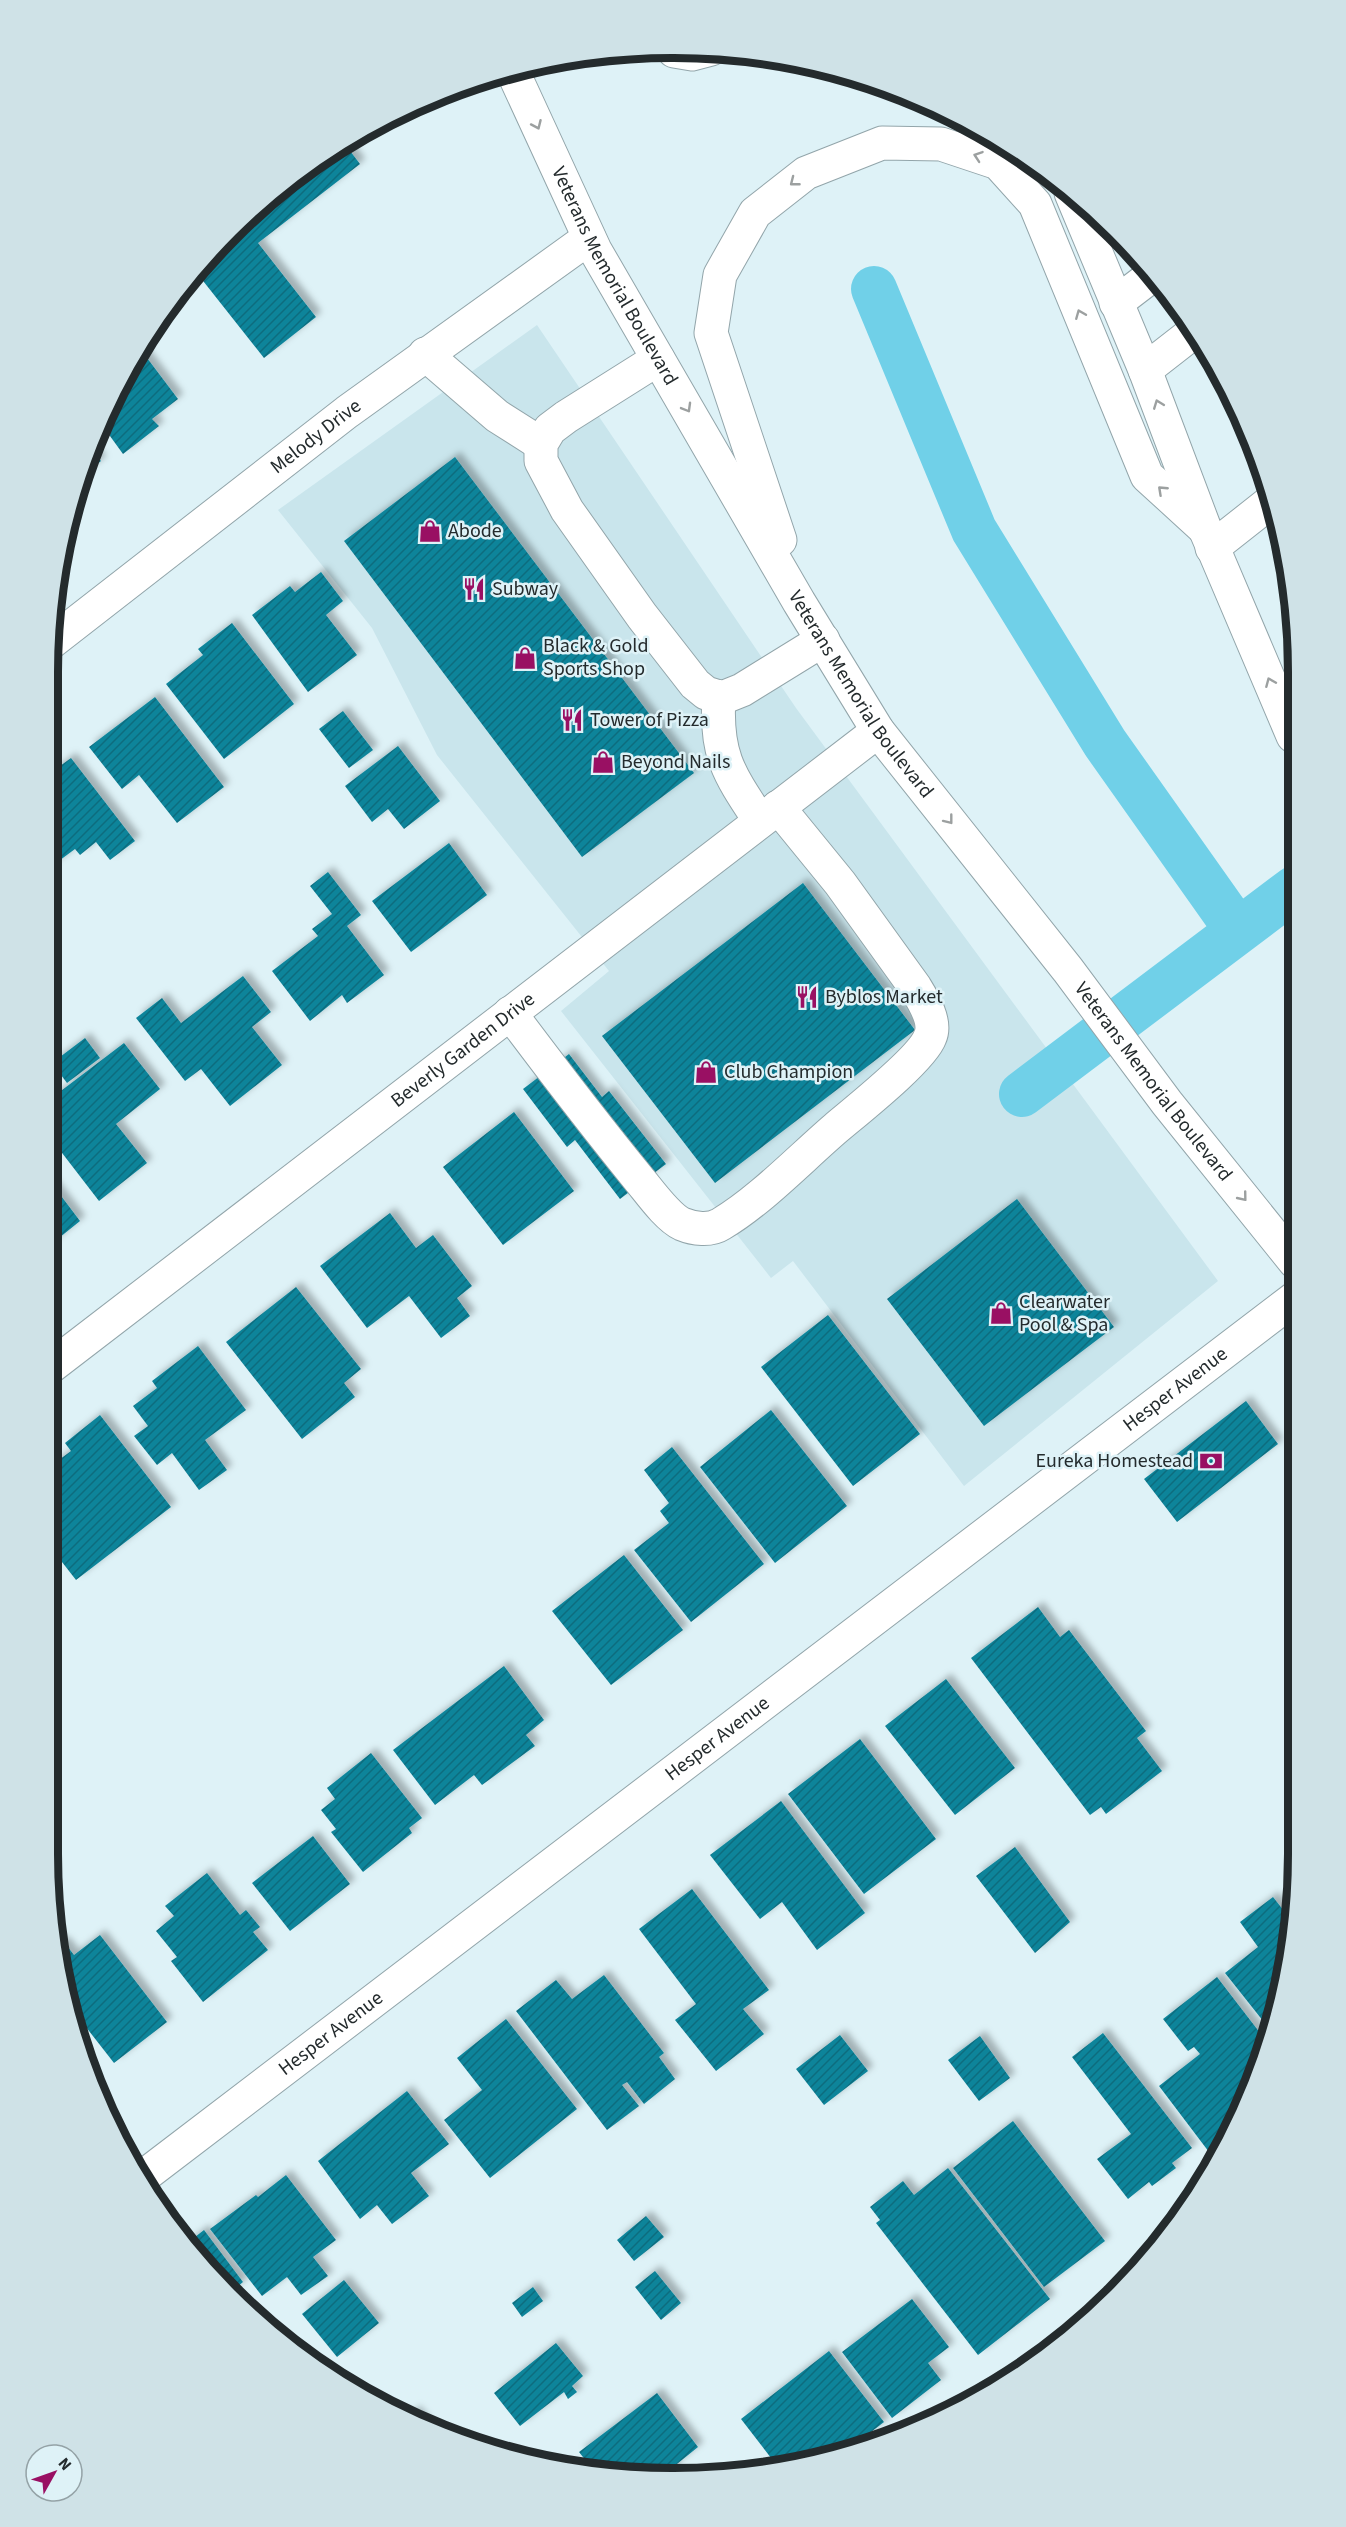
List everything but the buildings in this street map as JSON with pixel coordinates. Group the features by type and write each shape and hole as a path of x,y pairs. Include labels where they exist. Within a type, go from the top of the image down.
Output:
{"main road":[{"name":"Veterans Memorial Boulevard","path":"516,79 589,238 800,602 878,731 1068,970 1167,1102 1288,1253"},
{"path":"800,602 711,333 720,275 755,213 806,173 882,142 941,144 998,163 1035,204 1147,476 1208,539"},
{"path":"1078,211 1145,370 1208,539 1288,724"},
{"name":"Melody Drive","path":"60,636 347,412 589,238"},
{"path":"1116,303 1146,281"},
{"path":"1145,370 1187,337"},
{"path":"425,354 498,416 541,444"},
{"path":"658,359 550,429 541,444 541,461 567,510 642,616 695,684 706,693 719,697 742,690 823,640"},
{"path":"1208,539 1264,506"},
{"path":"510,1013 587,1116 661,1204 680,1223 702,1229 719,1226 769,1187 923,1050 931,1036 932,1025 925,1003 915,987 840,884 730,775 721,749 717,726 719,697"},
{"name":"Beverly Garden Drive","path":"58,1361 878,731"},
{"name":"Hesper Avenue","path":"149,2173 1288,1303"}],"shaded area":[{"path":"537,325 796,708 1218,1281 964,1486 793,1261 771,1278 561,1011 609,971 437,755 372,628 278,510"}],"waterway":[{"path":"874,289 974,530 1105,743 1238,931"},
{"path":"1022,1094 1288,894"}],"place":[{"name":"Abode","path":"430,531"},
{"name":"Subway","path":"474,589"},
{"name":"Black & Gold Sports Shop","path":"525,658"},
{"name":"Tower of Pizza","path":"572,720"},
{"name":"Beyond Nails","path":"603,762"},
{"name":"Byblos Market","path":"807,997"},
{"name":"Club Champion","path":"706,1072"},
{"name":"Clearwater Pool & Spa","path":"1001,1313"},
{"name":"Eureka Homestead","path":"1211,1461"}]}
